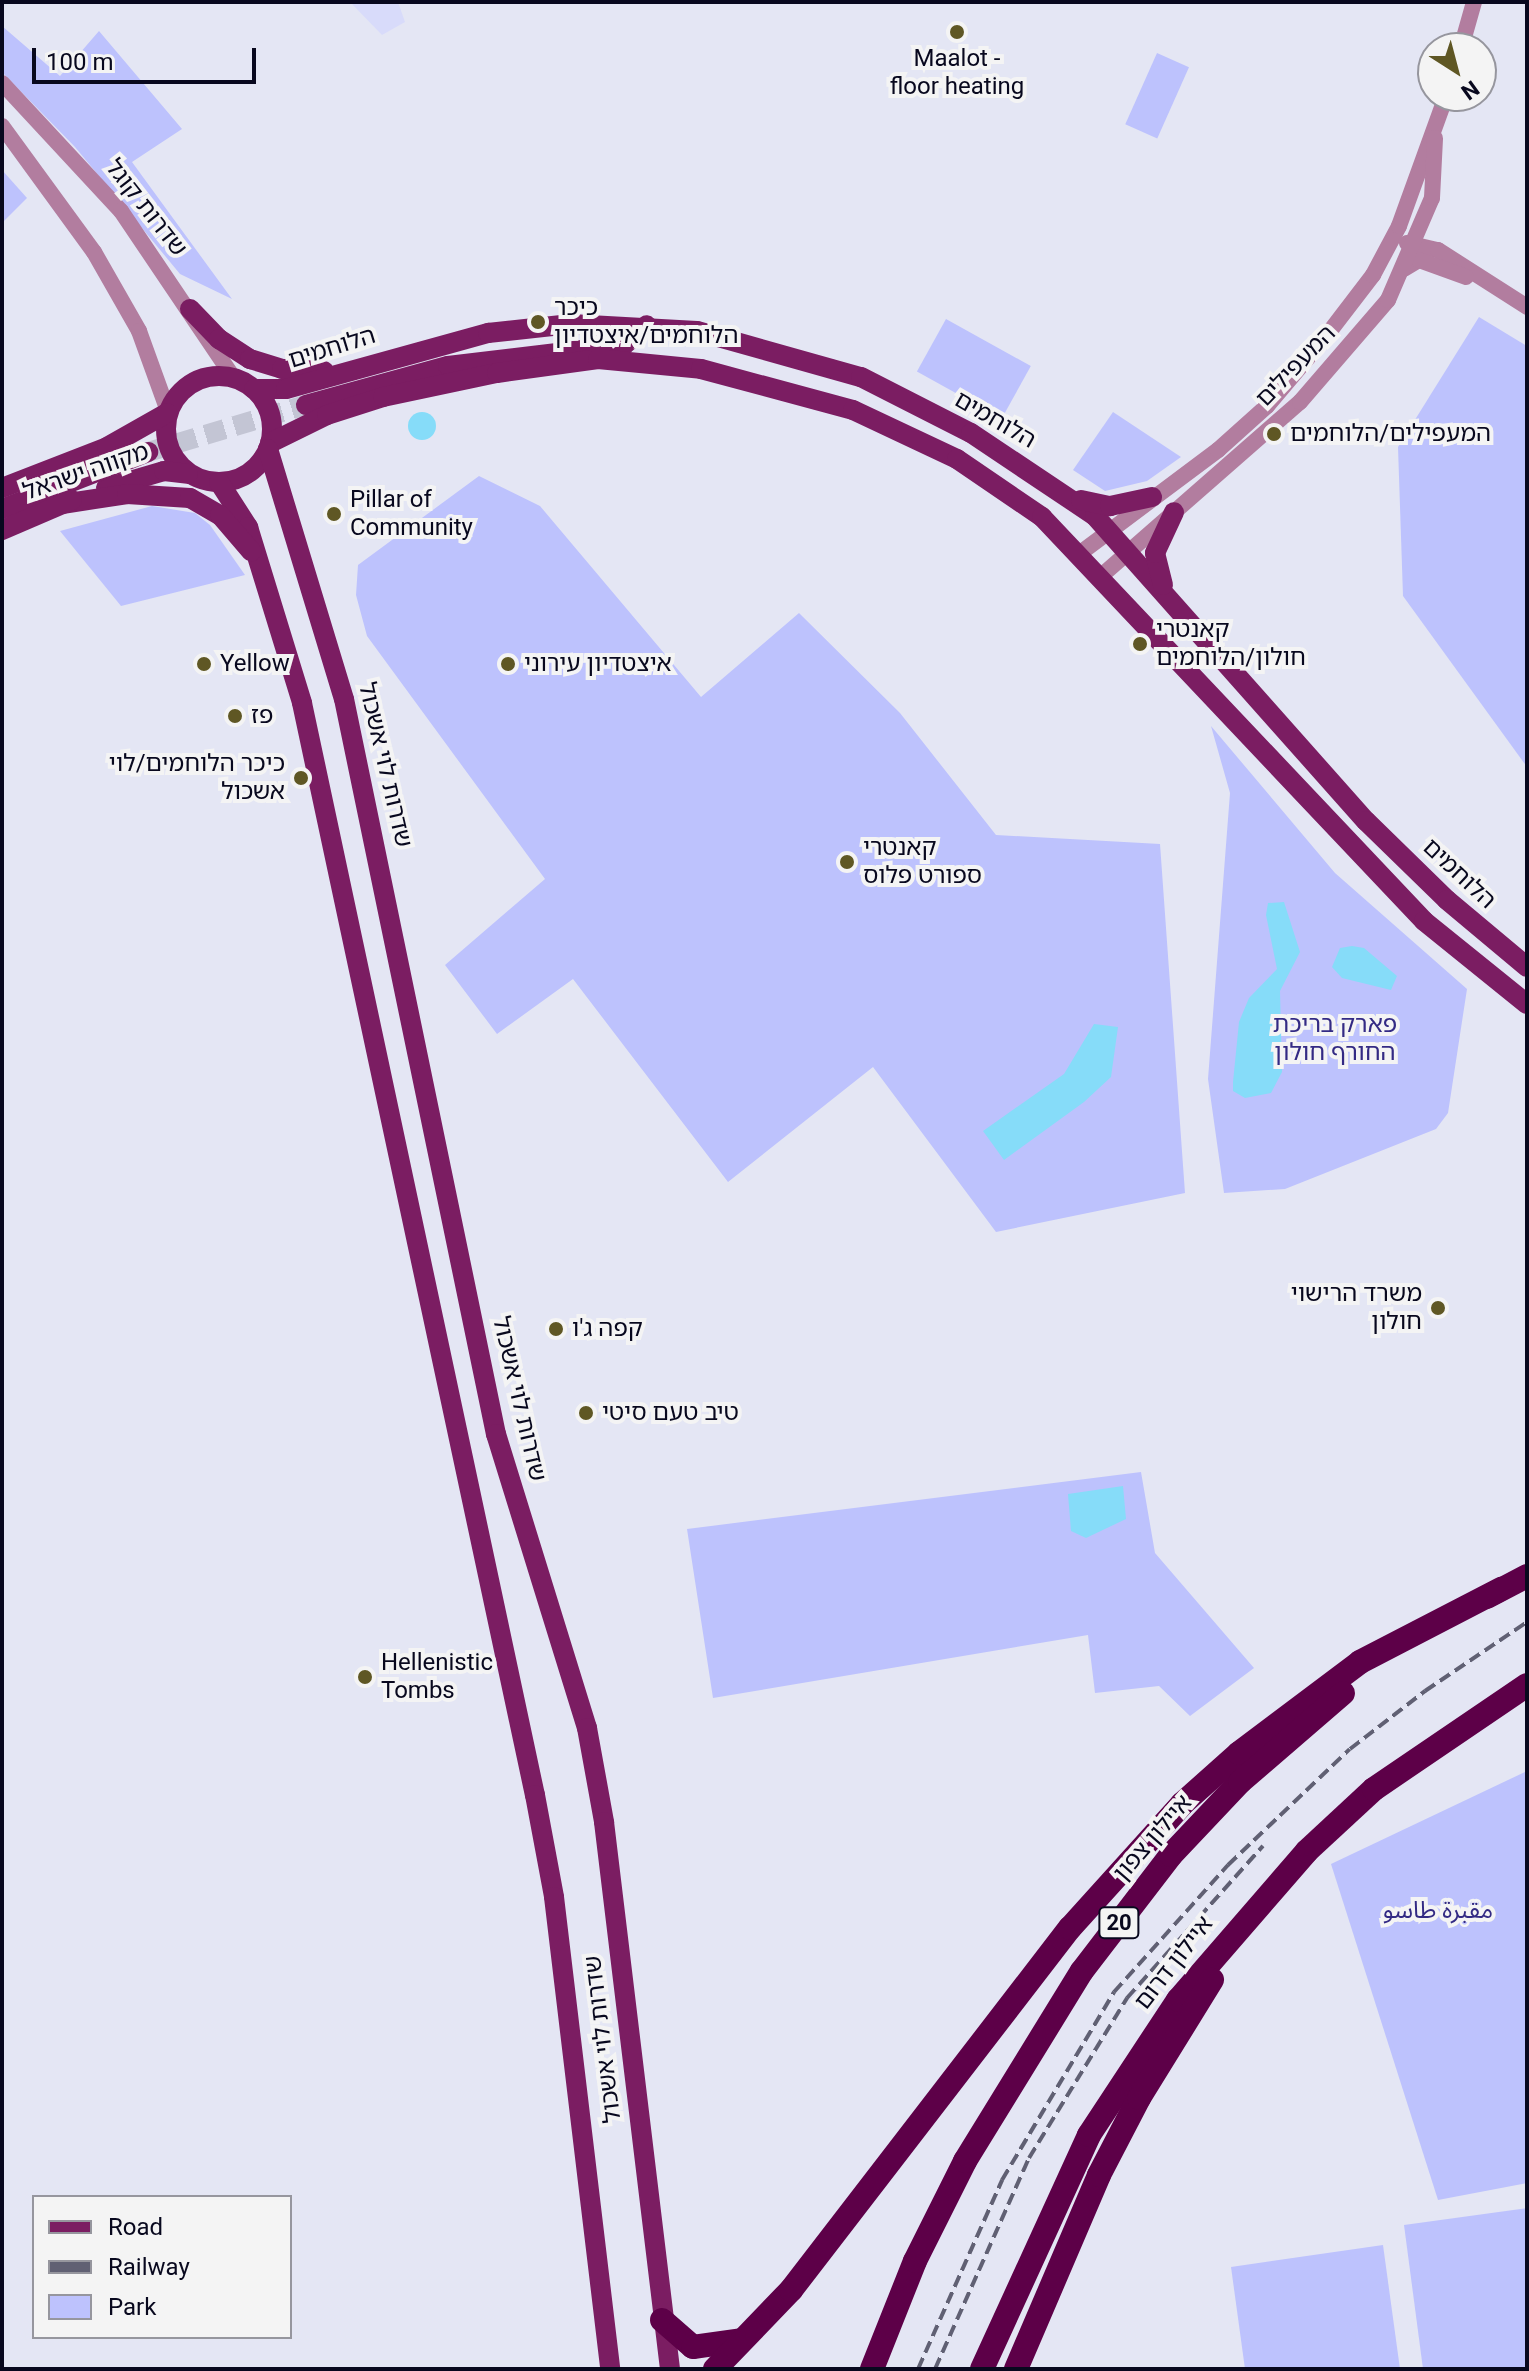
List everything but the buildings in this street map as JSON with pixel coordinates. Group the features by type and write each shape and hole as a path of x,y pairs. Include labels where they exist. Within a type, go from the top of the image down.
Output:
{"highway":[{"name":"איילון צפון","path":"872,2369 915,2261 965,2161 1082,1971 1171,1855 1240,1782 1316,1714 1376,1668 1501,1589 1527,1576"},
{"path":"715,2369 809,2268 1070,1928 1182,1804 1239,1753 1360,1662 1501,1589"},
{"name":"איילון דרום","path":"982,2369 1083,2148 1131,2068 1246,1917 1374,1789 1527,1685"},
{"path":"1016,2369 1099,2175 1204,1991 1271,1905 1374,1789"},
{"path":"662,2320 693,2347 748,2337"}],"main road":[{"path":"190,309 219,339 250,359 282,369 340,371"},
{"path":"306,405 448,366 624,345 647,325"},
{"name":"הלוחמים","path":"254,389 277,392 340,371 514,329 647,325 729,337 861,377 971,433 1076,499 1166,593 1366,821 1527,967"},
{"path":"624,345 640,360"},
{"path":"269,446 268,407 254,389 233,377 193,382 168,412 166,441 188,474 219,482 249,473 269,446 327,415 432,385 557,363 640,360 743,378 853,410 957,459 1042,517 1424,921 1527,1004"},
{"name":"מקווה ישראל","path":"2,488 107,447 168,412"},
{"name":"שדרות לוי אשכול","path":"269,446 344,699 496,1434 590,1742 670,2369"},
{"path":"2,509 148,452"},
{"name":"מקווה ישראל","path":"2,530 62,504 146,475 188,474"},
{"name":"שדרות לוי אשכול","path":"219,482 245,519 302,703 547,1852 610,2369"},
{"path":"62,504 127,494 190,498 220,515 260,563"},
{"path":"1076,499 1110,506 1152,497"},
{"path":"1166,593 1155,553 1174,512"}],"street":[{"path":"1466,32 1474,2"},
{"name":"שדרות קוגל","path":"2,83 110,197 190,309 233,377"},
{"name":"המעפילים","path":"1100,577 1311,390 1388,300 1417,241 1432,198 1436,132 1442,112"},
{"path":"2,126 35,164 100,262 139,331 168,412"},
{"name":"המעפילים","path":"1079,554 1218,450 1267,406 1373,275 1405,210 1417,167 1436,132"},
{"path":"1384,254 1417,241 1527,307"},
{"path":"1404,269 1419,260 1497,290"}],"shaded area":[{"path":"350,2 398,2 405,22 382,35"},
{"path":"422,412 432,416 436,426 432,436 422,440 412,436 408,426 412,416"},
{"path":"1284,902 1300,952 1280,991 1282,1072 1271,1093 1245,1098 1233,1091 1239,1022 1249,998 1277,969 1266,915 1268,903"},
{"path":"1340,948 1364,948 1397,976 1391,990 1342,978 1332,967"},
{"path":"1094,1024 1118,1027 1111,1077 1084,1102 1004,1160 983,1131 1064,1074"},
{"path":"1123,1486 1126,1519 1086,1538 1071,1531 1068,1494"}],"green space":[{"path":"2,26 60,76 99,31 182,129 132,162 232,299 180,274 75,147 2,72"},
{"path":"1157,53 1189,67 1157,138 1125,124"},
{"path":"2,170 27,198 2,223"},
{"path":"1479,317 1527,346 1527,767 1403,596 1398,447"},
{"path":"946,319 1031,366 1002,419 917,371"},
{"path":"1113,412 1181,457 1147,481 1105,491 1073,470"},
{"name":"קאנטרי ספורט פלוס","path":"479,476 540,506 701,697 799,613 900,713 996,835 1160,844 1185,1193 996,1232 873,1067 728,1182 573,979 497,1034 445,965 545,879 367,636 356,595 358,565"},
{"path":"152,506 195,513 210,525 245,575 121,606 60,531"},
{"name":"פארק בריכת החורף חולון","path":"1211,726 1335,873 1467,989 1448,1113 1436,1129 1285,1189 1224,1193 1208,1079 1230,793"},
{"path":"1141,1472 1155,1553 1254,1668 1190,1716 1159,1686 1095,1693 1088,1635 713,1698 687,1529"},
{"name":"مقبرة طاسو","path":"1527,1771 1527,2183 1438,2200 1331,1864"},
{"path":"1527,2208 1527,2369 1423,2369 1404,2225"},
{"path":"1383,2245 1400,2369 1245,2369 1231,2267"}],"tunnel":[{"path":"148,452 306,405"}],"railway":[{"path":"918,2369 1002,2180 1114,1992 1228,1865 1350,1749 1425,1691 1527,1622"},
{"path":"935,2369 1029,2158 1127,1998 1263,1846"}],"place":[{"name":"Maalot - floor heating","path":"957,32"},
{"name":"כיכר הלוחמים/איצטדיון","path":"538,322"},
{"name":"המעפילים/הלוחמים","path":"1274,434"},
{"name":"Pillar of Community","path":"334,514"},
{"name":"קאנטרי חולון/הלוחמים","path":"1140,644"},
{"name":"Yellow","path":"204,664"},
{"name":"איצטדיון עירוני","path":"508,664"},
{"name":"פז","path":"235,716"},
{"name":"כיכר הלוחמים/לוי אשכול","path":"301,778"},
{"name":"קאנטרי ספורט פלוס","path":"847,862"},
{"name":"משרד הרישוי חולון","path":"1438,1308"},
{"name":"קפה ג'ו","path":"556,1329"},
{"name":"טיב טעם סיטי","path":"586,1413"},
{"name":"Hellenistic Tombs","path":"365,1677"}]}
